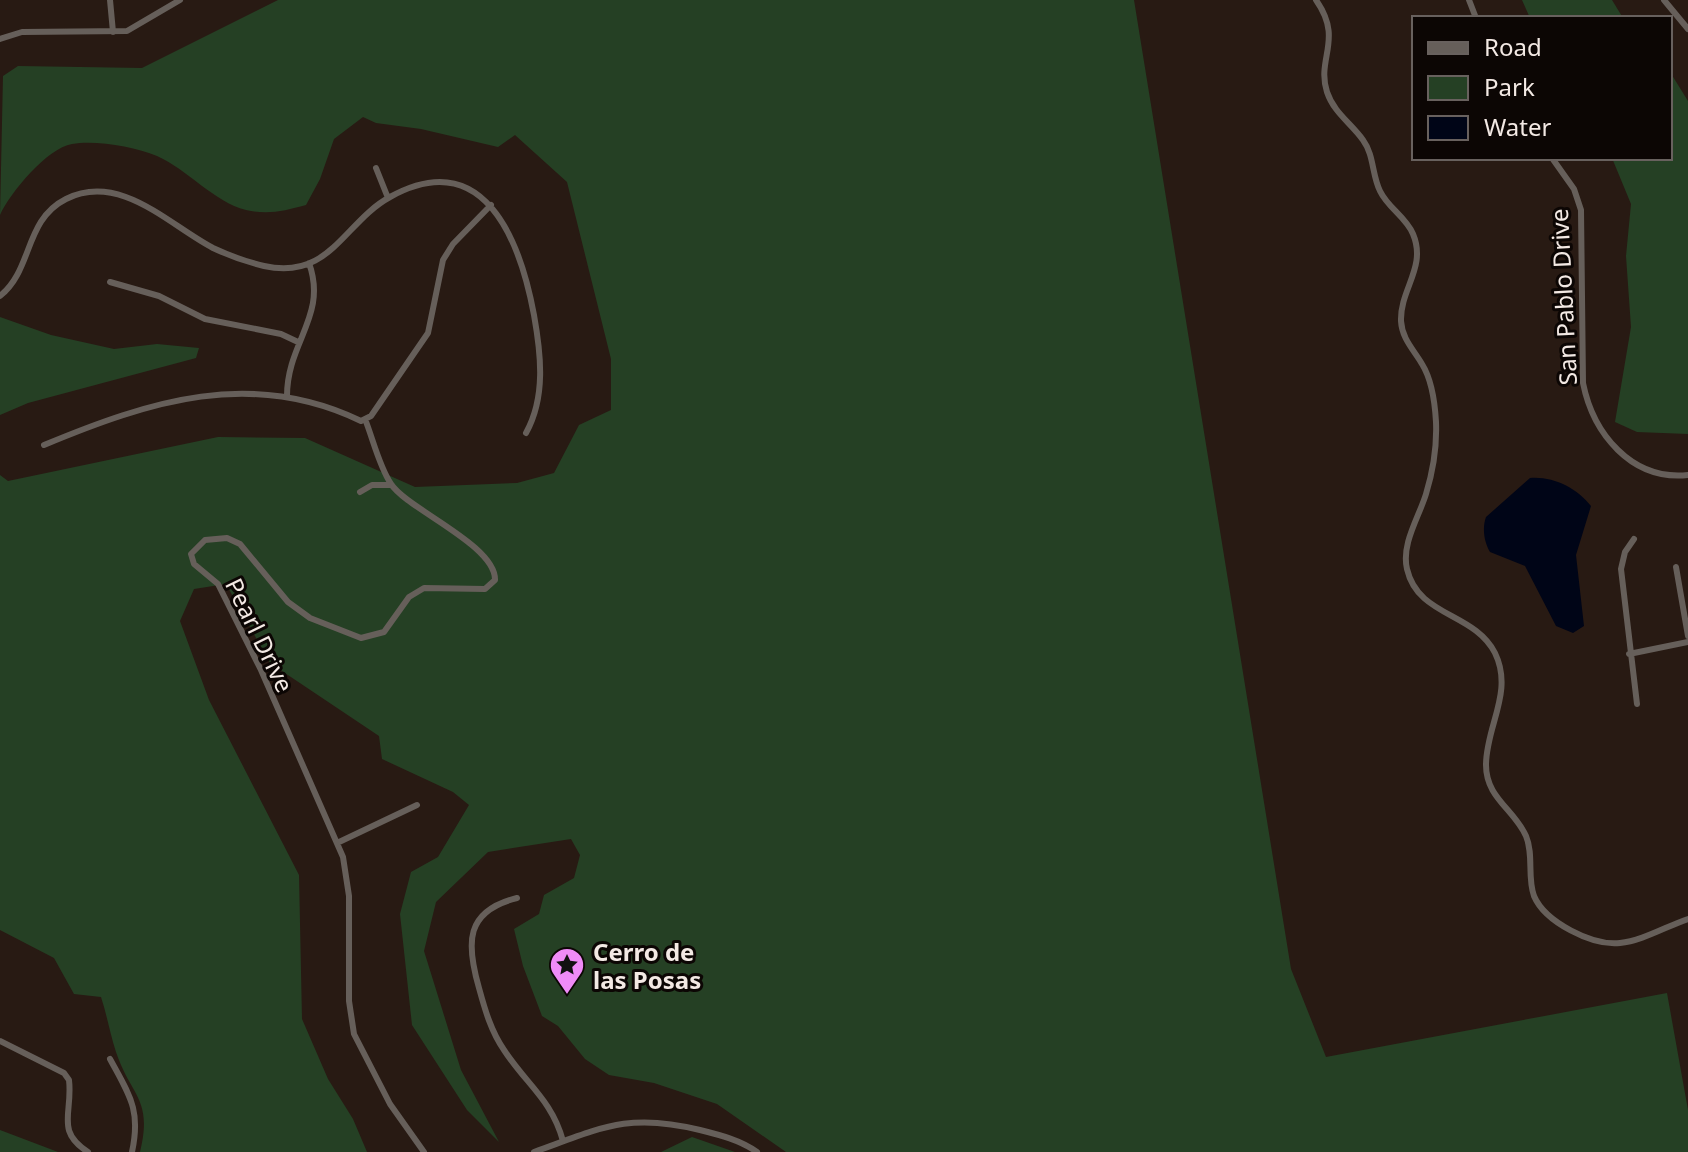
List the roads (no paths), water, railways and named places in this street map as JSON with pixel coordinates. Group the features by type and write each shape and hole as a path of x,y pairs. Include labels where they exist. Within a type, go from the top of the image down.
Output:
{"street":[{"path":"110,0 113,32"},
{"path":"0,39 22,32 113,32 137,27 180,0"},
{"path":"1316,0 1326,16 1331,37 1325,71 1326,88 1333,108 1363,140 1381,192 1412,233 1417,247 1415,275 1403,304 1401,323 1407,344 1429,381 1436,421 1435,447 1426,494 1409,542 1407,568 1424,600 1464,621 1485,637 1495,654 1502,681 1486,754 1490,790 1522,827 1528,841 1531,886 1536,900 1559,923 1600,942 1616,944 1688,919"},
{"path":"1664,0 1688,29"},
{"name":"San Pablo Drive","path":"1553,160 1574,189 1581,210 1583,383 1588,406 1610,443 1626,457 1657,472 1688,475"},
{"path":"376,168 388,198"},
{"path":"0,296 17,277 32,234 45,215 66,199 91,191 116,192 140,203 212,247 243,261 274,268 295,268 329,254 388,198 412,187 440,182 465,186 491,205 506,225 534,316 540,382 537,414 526,433"},
{"path":"44,445 177,399 239,392 287,396 365,419 371,416 428,333 443,260 453,244 491,205"},
{"path":"287,396 287,375 316,302 316,282 309,263"},
{"path":"110,282 159,296 205,319 281,334 298,342"},
{"path":"360,492 372,485 391,485 365,419"},
{"name":"Pearl Drive","path":"391,485 470,544 494,570 495,580 481,590 431,586 416,591 384,632 361,638 300,613 246,550 231,539 205,540 191,554 194,564 218,584 343,857 349,896 349,1001 354,1034 390,1104 424,1152"},
{"path":"1634,539 1625,552 1621,569 1637,704"},
{"path":"1676,567 1688,636"},
{"path":"1629,654 1688,642"},
{"path":"337,843 417,805"},
{"path":"517,898 494,905 479,920 470,945 471,959 487,1017 500,1043 521,1075 550,1107 563,1141"},
{"path":"0,1041 64,1073 69,1080 70,1140 88,1152"},
{"path":"110,1059 133,1101 138,1123 132,1152"},
{"path":"534,1152 619,1122 642,1119 715,1133 757,1152"}],"water":[{"path":"1530,478 1564,484 1591,506 1576,555 1584,626 1573,633 1556,626 1525,566 1490,552 1485,539 1486,517"}],"place":[{"name":"Cerro de las Posas","path":"567,996"}]}
